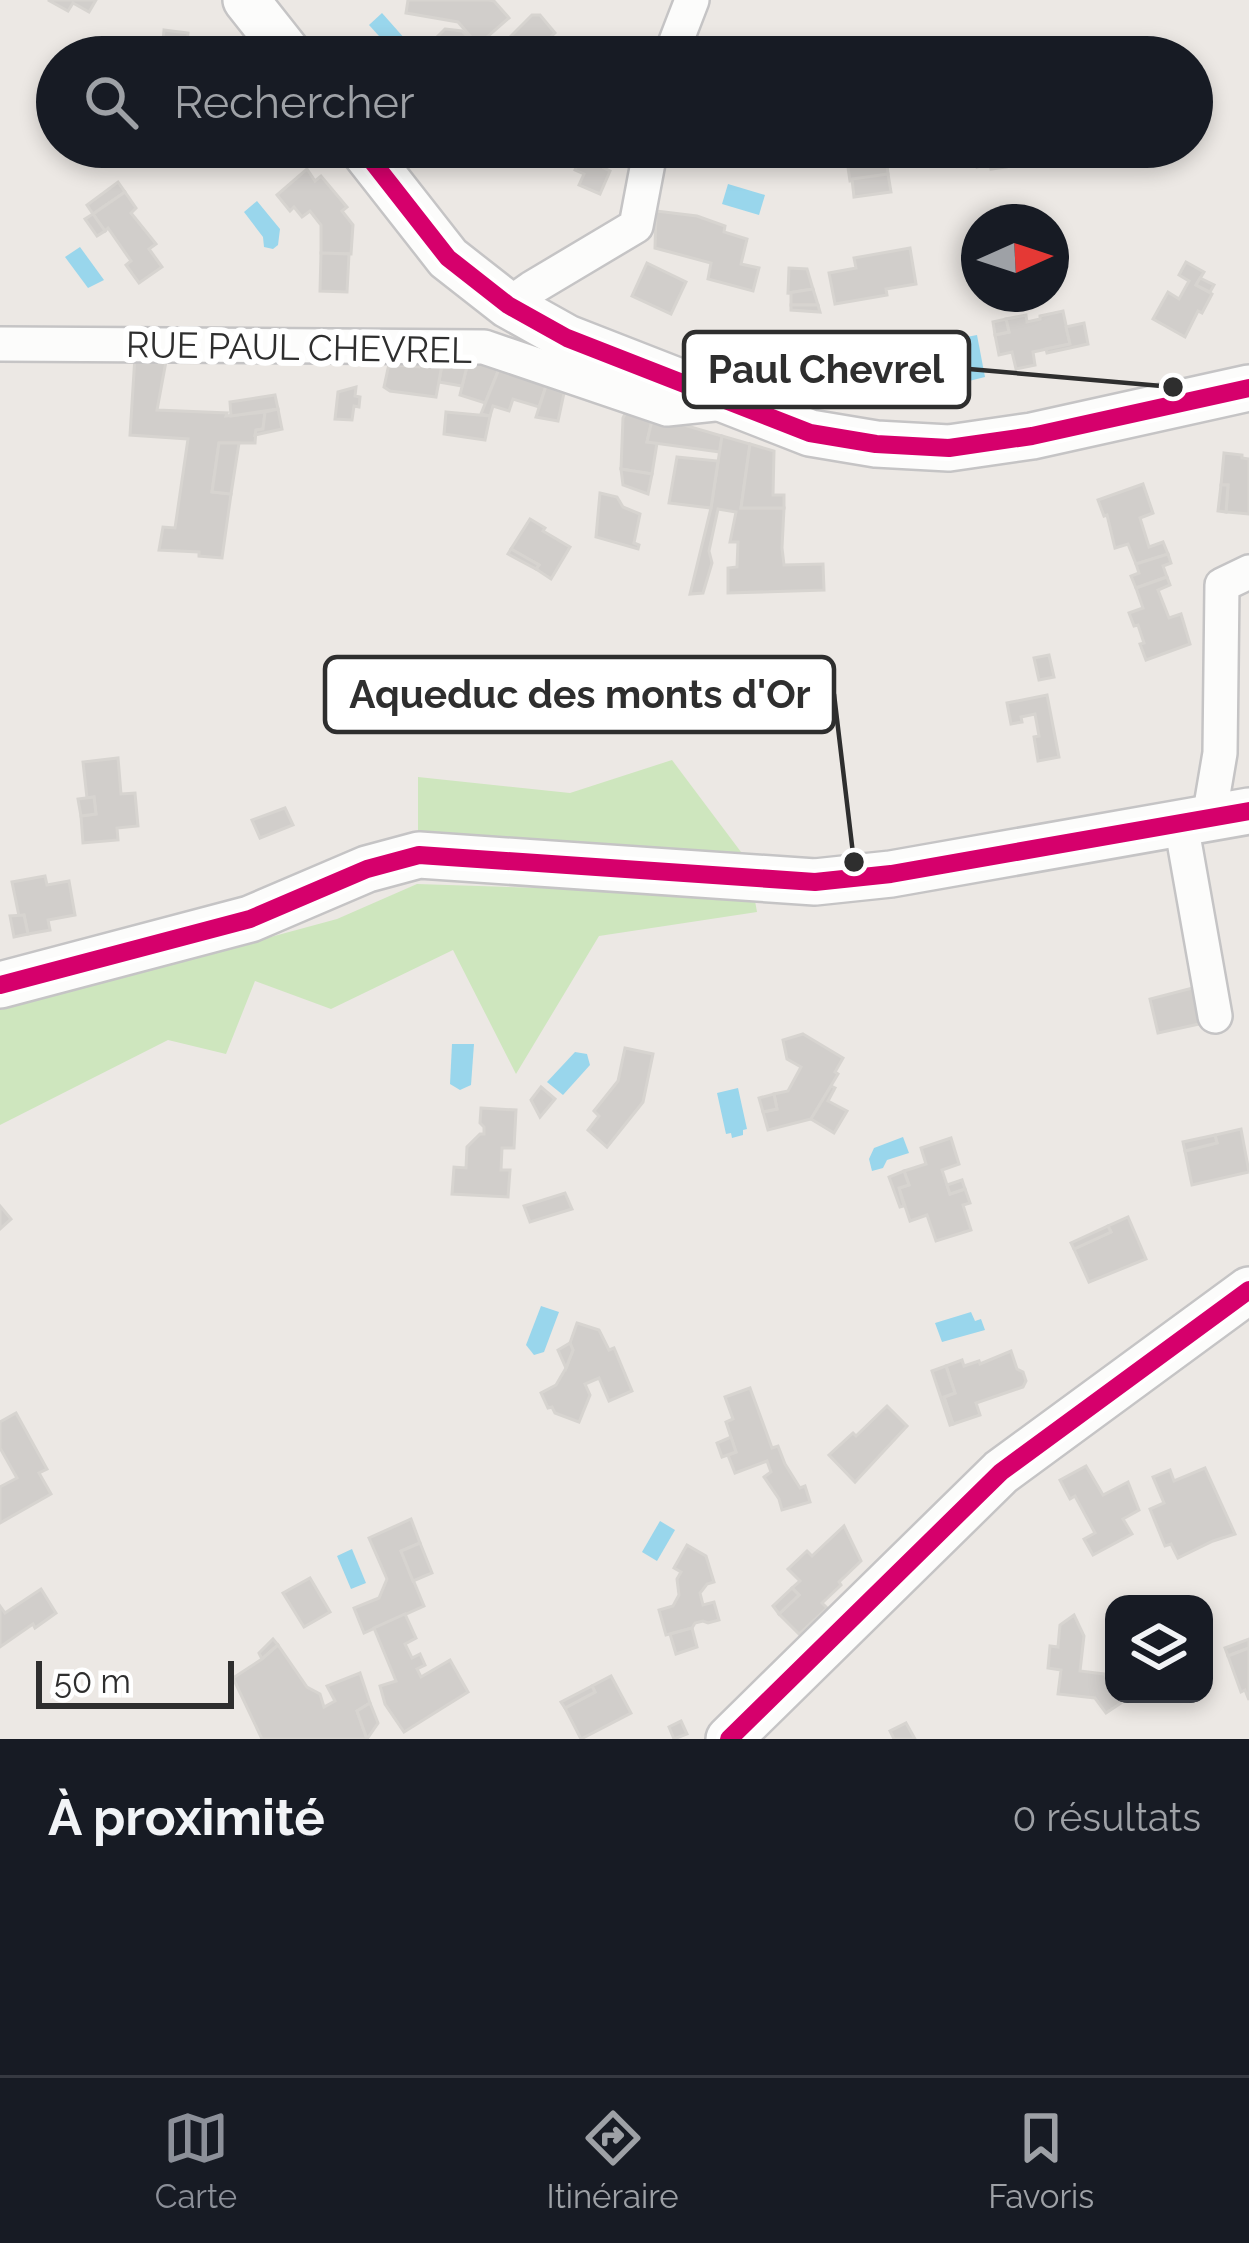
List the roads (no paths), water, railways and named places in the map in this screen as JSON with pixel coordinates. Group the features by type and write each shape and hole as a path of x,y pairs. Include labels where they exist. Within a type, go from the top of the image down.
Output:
{"street":[{"path":"246,0 274,36"},
{"path":"678,36 692,0"},
{"path":"377,168 448,258 508,305 567,338 810,433 876,444 949,448 1032,436 1249,388"},
{"path":"508,305 636,226 647,168"},
{"name":"RUE PAUL CHEVREL","path":"0,344 484,347 667,409 732,402"},
{"path":"1215,1016 1213,818 1220,753 1222,585 1249,572"},
{"path":"1220,753 1249,794"},
{"path":"0,985 250,919 368,869 418,855 815,882 891,874 1213,818"},
{"path":"729,1739 1001,1472 1249,1290"}],"water":[{"path":"382,13 402,36 379,36 369,25"},
{"path":"728,184 765,195 759,215 722,204"},
{"path":"257,201 280,229 273,249 264,247 263,237 244,212"},
{"path":"80,247 104,280 88,288 65,257"},
{"path":"977,335 985,377 965,382 956,339"},
{"path":"452,1044 474,1044 471,1085 460,1090 450,1084"},
{"path":"575,1052 587,1054 590,1065 563,1095 547,1082"},
{"path":"738,1088 747,1129 732,1138 731,1133 726,1134 717,1093"},
{"path":"903,1137 909,1153 872,1171 869,1159 874,1148"},
{"path":"541,1306 559,1312 544,1352 534,1355 526,1345"},
{"path":"971,1312 985,1330 942,1342 935,1323"},
{"path":"660,1521 675,1530 657,1561 642,1552"},
{"path":"352,1549 366,1583 351,1589 337,1556"}],"place":[{"name":"Paul Chevrel","path":"1173,387"},
{"name":"Aqueduc des monts d'Or","path":"854,862"}]}
